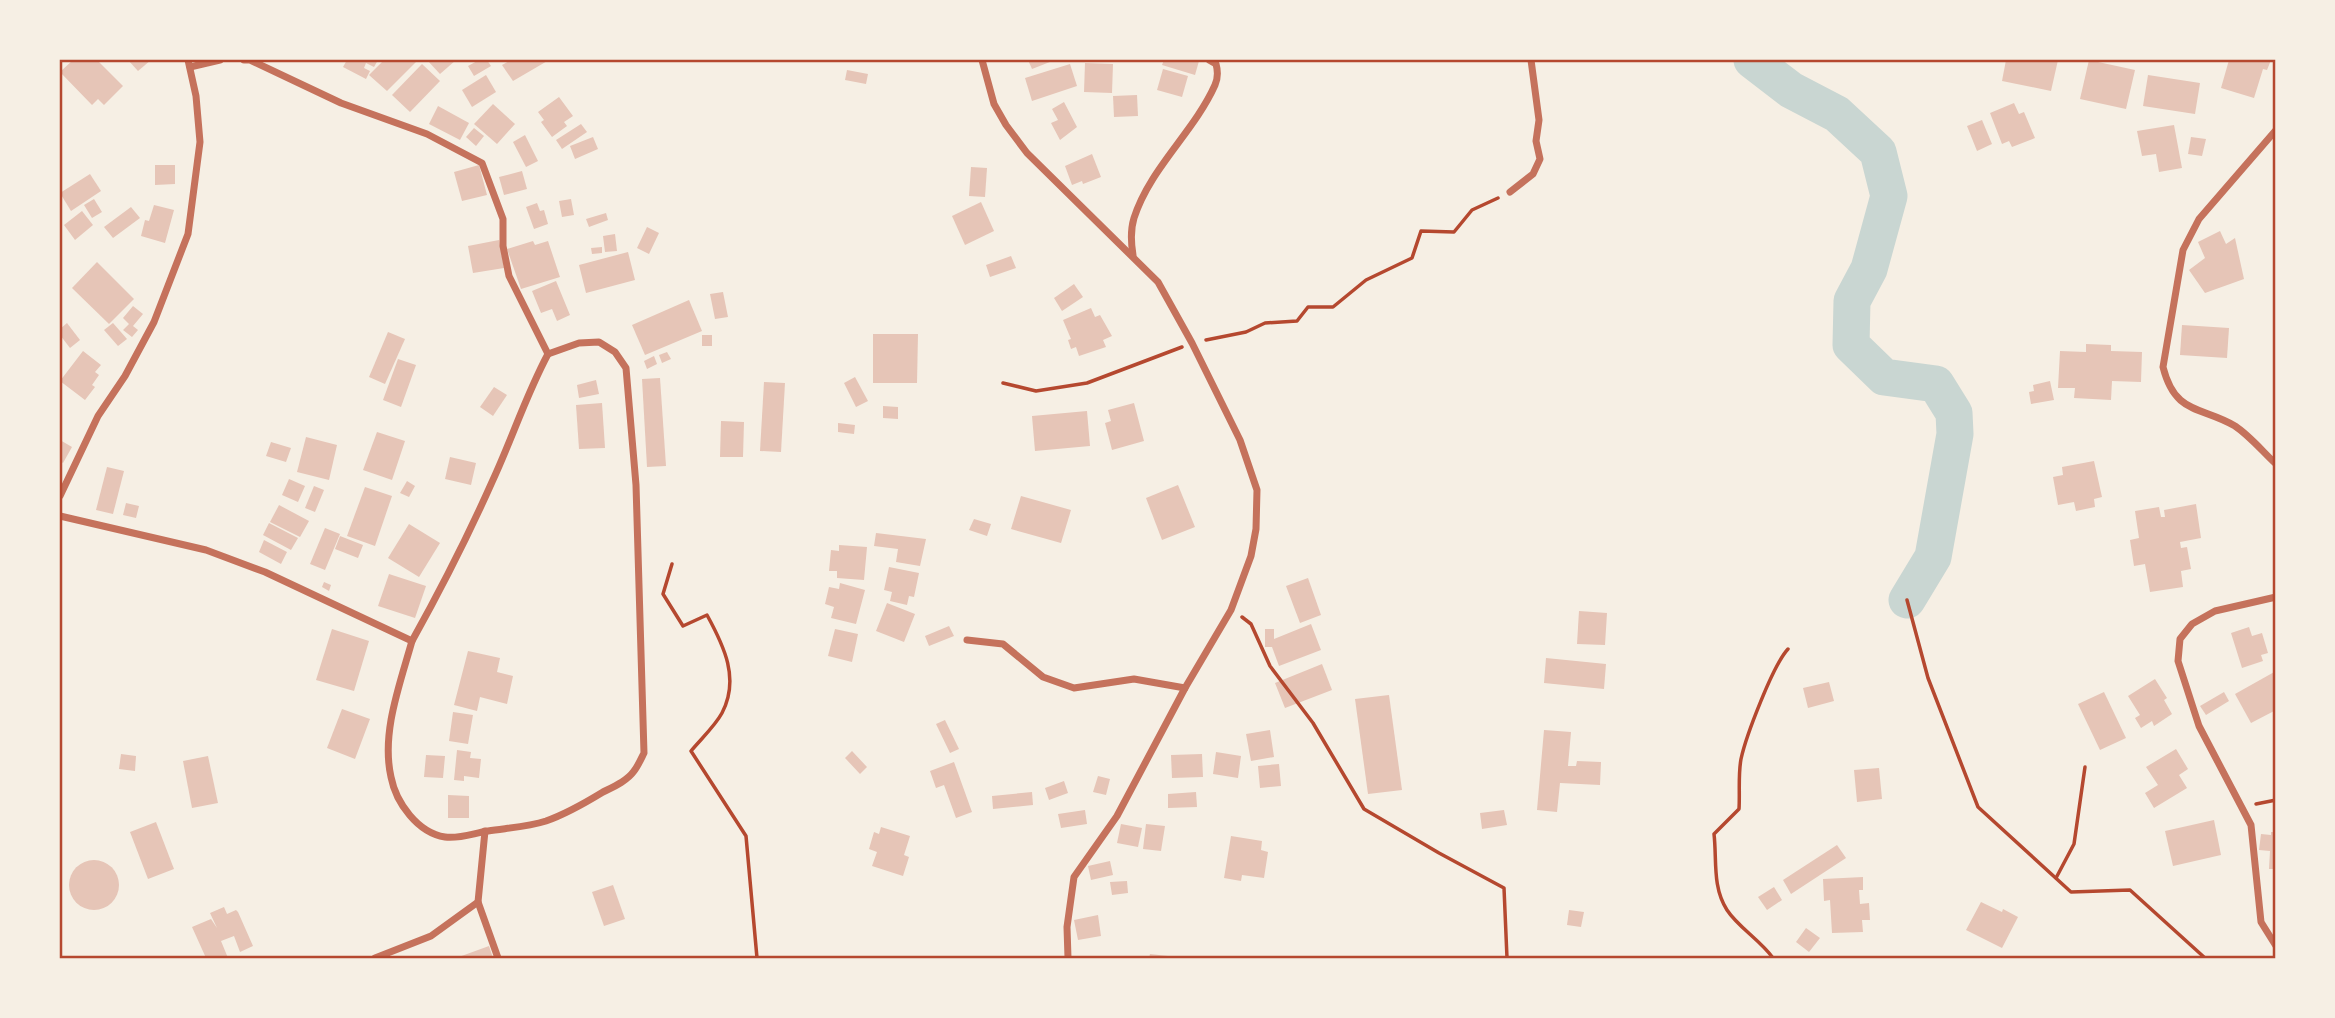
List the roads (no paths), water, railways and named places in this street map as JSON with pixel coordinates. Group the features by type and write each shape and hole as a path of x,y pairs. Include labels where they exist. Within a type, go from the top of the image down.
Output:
{"street":[{"path":"60,496 97,416 125,376 145,339 184,248 200,142 196,96 189,63 220,60"},
{"path":"244,60 250,60 341,103 427,134 482,163 503,219 503,246 509,276 548,354"},
{"path":"982,60 995,104 1006,125 1027,153 1158,282 1240,440 1257,489 1256,529 1251,556 1231,610 1185,688 1116,816 1073,877 1067,927 1068,958"},
{"path":"1133,256 1130,236 1134,218 1149,185 1216,84 1219,71 1216,64 1209,60"},
{"path":"1510,192 1533,174 1540,159 1536,141 1539,120 1531,60"},
{"path":"2276,130 2199,219 2189,235 2183,250 2163,367 2167,384 2180,401 2235,427 2276,464"},
{"path":"579,342 600,342 615,352 626,368 636,485 644,753 633,773 573,810 545,821 469,835 446,837 429,832 409,815 400,802 391,780 388,760 389,737 397,697 412,641 492,484 529,389 548,354 579,342"},
{"path":"60,516 206,550 265,572 412,641"},
{"path":"2276,597 2215,611 2192,624 2180,639 2178,661 2199,726 2251,825 2261,922 2276,946"},
{"path":"967,639 1003,644 1044,677 1074,688 1134,678 1185,688"},
{"path":"485,831 478,902 498,958"},
{"path":"375,958 431,936 478,902"}],"waterway":[{"path":"1752,60 1791,90 1837,114 1878,152 1889,196 1869,269 1852,301 1851,345 1884,377 1936,384 1954,413 1955,434 1933,557 1907,600"}]}
